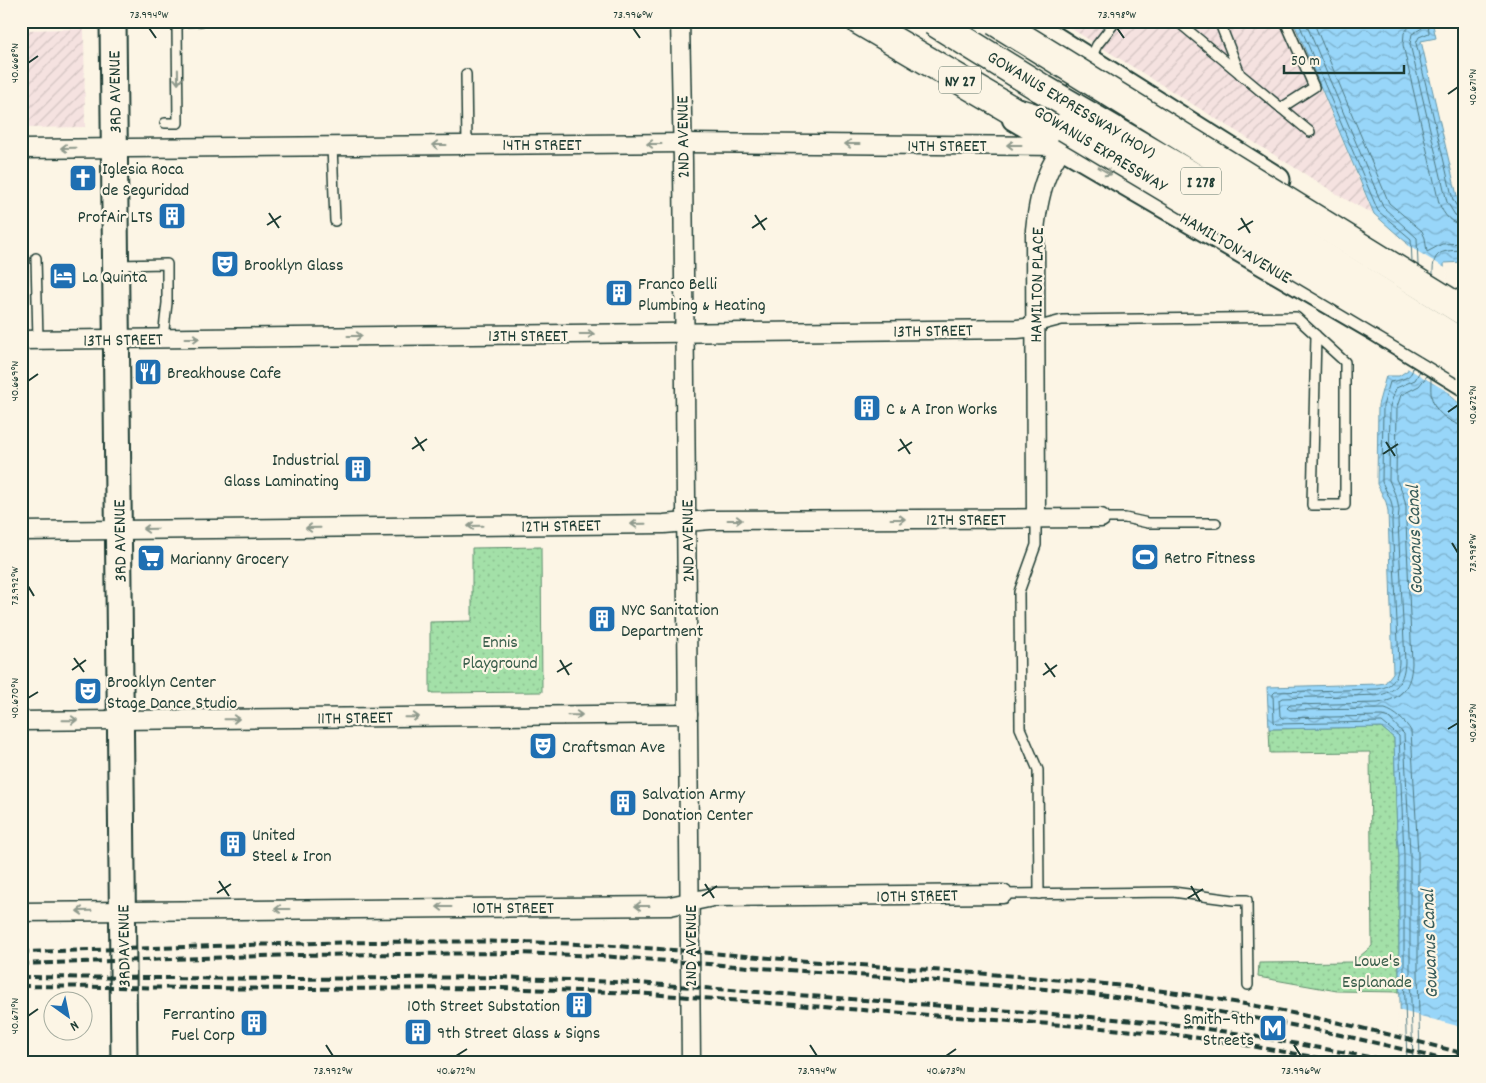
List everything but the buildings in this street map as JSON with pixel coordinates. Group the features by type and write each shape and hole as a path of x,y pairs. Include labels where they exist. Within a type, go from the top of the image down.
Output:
{"highway":[{"name":"NY 27","path":"860,21 1015,112 1064,137"},
{"name":"GOWANUS EXPRESSWAY","path":"892,21 1064,137 1461,375"},
{"name":"GOWANUS EXPRESSWAY (HOV)","path":"933,21 1040,88 1230,198 1465,345"},
{"name":"I 278","path":"995,21 1460,301"}],"main road":[{"name":"3RD AVENUE","path":"113,21 124,1062"},
{"name":"HAMILTON AVENUE","path":"851,21 1064,137 1376,328 1461,375"},
{"path":"1025,21 1090,60 1366,237 1460,301"},
{"path":"1080,90 1262,201 1319,207"}],"street":[{"name":"2ND AVENUE","path":"680,21 683,143 691,1062"},
{"name":"HAMILTON PLACE","path":"1036,518 1035,230 1038,207 1048,173 1064,137 1090,60"},
{"name":"14TH STREET","path":"21,149 683,143 1064,137"},
{"name":"13TH STREET","path":"30,340 685,334 1017,329 1035,327"},
{"name":"12TH STREET","path":"21,531 645,524 710,520 1101,518"},
{"name":"11TH STREET","path":"21,721 688,714"},
{"name":"10TH STREET","path":"21,912 670,906 712,897 1003,894"}],"lane":[{"path":"164,123 178,123 177,25 201,21"},
{"path":"1090,60 1098,45 1116,21"},
{"path":"1177,21 1310,132"},
{"path":"1219,21 1240,74"},
{"path":"1281,108 1314,87 1285,21"},
{"path":"466,74 467,145"},
{"path":"332,146 335,221"},
{"path":"30,340 36,258"},
{"path":"116,265 167,264 167,303 164,338"},
{"path":"1035,327 1062,320 1296,318 1316,335 1345,362 1345,505 1312,505 1316,335"},
{"path":"1036,518 1036,545 1019,592 1020,728 1038,770 1039,894"},
{"path":"1101,518 1125,518 1148,523 1216,523"},
{"path":"1003,894 1173,892 1233,900 1247,900 1248,985"}],"shaded area":[{"path":"1059,21 1292,21 1373,214 1345,199"},
{"path":"84,29 85,127 25,128 25,62 21,62 21,30"}],"green space":[{"name":"Ennis Playground","path":"541,547 542,692 430,693 430,622 472,621 472,548"},
{"name":"Lowe's Esplanade","path":"1381,727 1394,738 1399,855 1399,992 1337,991 1258,977 1259,963 1353,962 1372,946 1370,752 1270,753 1269,729"}],"water":[{"name":"Gowanus Canal","path":"1293,21 1432,21 1436,38 1421,41 1458,200 1460,199 1465,214 1465,262 1444,263 1450,395 1465,409 1465,1062 1402,1062 1399,971 1399,855 1394,738 1381,727 1269,729 1267,687 1378,684 1385,683 1393,673 1388,511 1386,502 1377,484 1378,405 1386,376 1399,376 1408,370 1407,243 1374,214"}],"pier":[{"path":"1405,244 1447,269 1452,394 1407,368"},
{"path":"1398,1010 1465,1028 1465,1062 1399,1062"}],"railway":[{"path":"21,952 269,944 455,941 560,943 646,948 1051,979 1159,990 1247,1004 1335,1022 1465,1054"},
{"path":"21,964 293,955 518,953 601,956 1045,989 1148,1001 1250,1017 1351,1037 1452,1062"},
{"path":"21,977 293,979 499,977 637,983 1179,1025 1242,1034 1397,1062"},
{"path":"21,986 293,989 499,988 636,993 1178,1035 1342,1062"}],"place":[{"name":"Iglesia Roca de Seguridad","path":"83,178"},
{"name":"ProfAir LTS","path":"172,216"},
{"name":"Brooklyn Glass","path":"225,264"},
{"name":"La Quinta","path":"63,276"},
{"name":"Franco Belli Plumbing & Heating","path":"619,293"},
{"name":"Breakhouse Cafe","path":"148,372"},
{"name":"C & A Iron Works","path":"867,408"},
{"name":"Industrial Glass Laminating","path":"358,469"},
{"name":"Retro Fitness","path":"1145,557"},
{"name":"Marianny Grocery","path":"151,558"},
{"name":"NYC Sanitation Department","path":"602,619"},
{"name":"Brooklyn Center Stage Dance Studio","path":"88,691"},
{"name":"Craftsman Ave","path":"543,746"},
{"name":"Salvation Army Donation Center","path":"623,803"},
{"name":"United Steel & Iron","path":"233,844"},
{"name":"10th Street Substation","path":"579,1005"},
{"name":"Ferrantino Fuel Corp","path":"254,1023"},
{"name":"Smith–9th Streets","path":"1273,1028"},
{"name":"9th Street Glass & Signs","path":"418,1032"}]}
